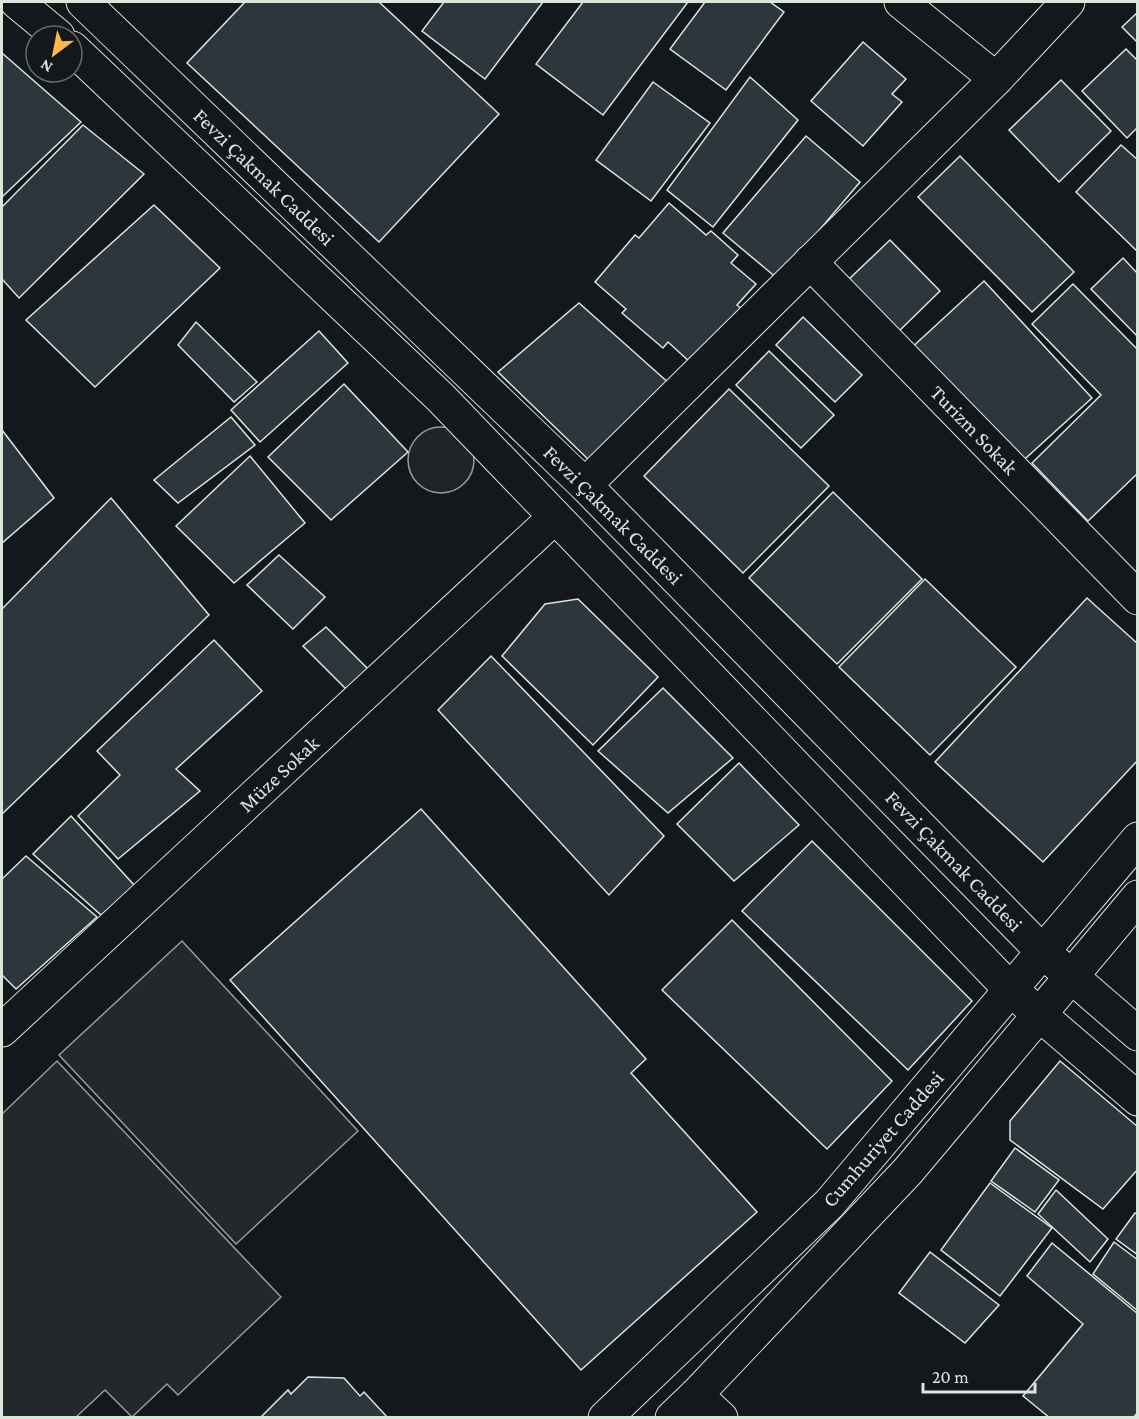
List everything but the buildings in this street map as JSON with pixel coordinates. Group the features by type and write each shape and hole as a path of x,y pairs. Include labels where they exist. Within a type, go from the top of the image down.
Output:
{"main road":[{"path":"17,2 44,24"},
{"name":"Fevzi Çakmak Caddesi","path":"83,2 585,485 1042,951 1137,1034"},
{"path":"901,2 996,79"},
{"path":"585,485 996,79 1068,2"},
{"name":"Fevzi Çakmak Caddesi","path":"84,59 441,398 1010,989 1137,1099"},
{"name":"Turizm Sokak","path":"810,262 1137,597"},
{"name":"Müze Sokak","path":"2,1029 555,517"},
{"name":"Cumhuriyet Caddesi","path":"605,1418 829,1204 1137,839"},
{"name":"Cumhuriyet Caddesi","path":"672,1418 908,1171 1137,897"},
{"path":"696,1395 721,1418"}],"shaded area":[{"path":"434,427 448,427 460,432 469,441 474,460 472,473 465,484 448,493 434,493 422,488 413,479 408,467 408,453 413,441 422,432"},
{"path":"182,941 358,1131 236,1244 59,1055"},
{"path":"57,1061 281,1297 178,1395 167,1384 132,1417 105,1390 76,1417 2,1417 2,1114"}]}
